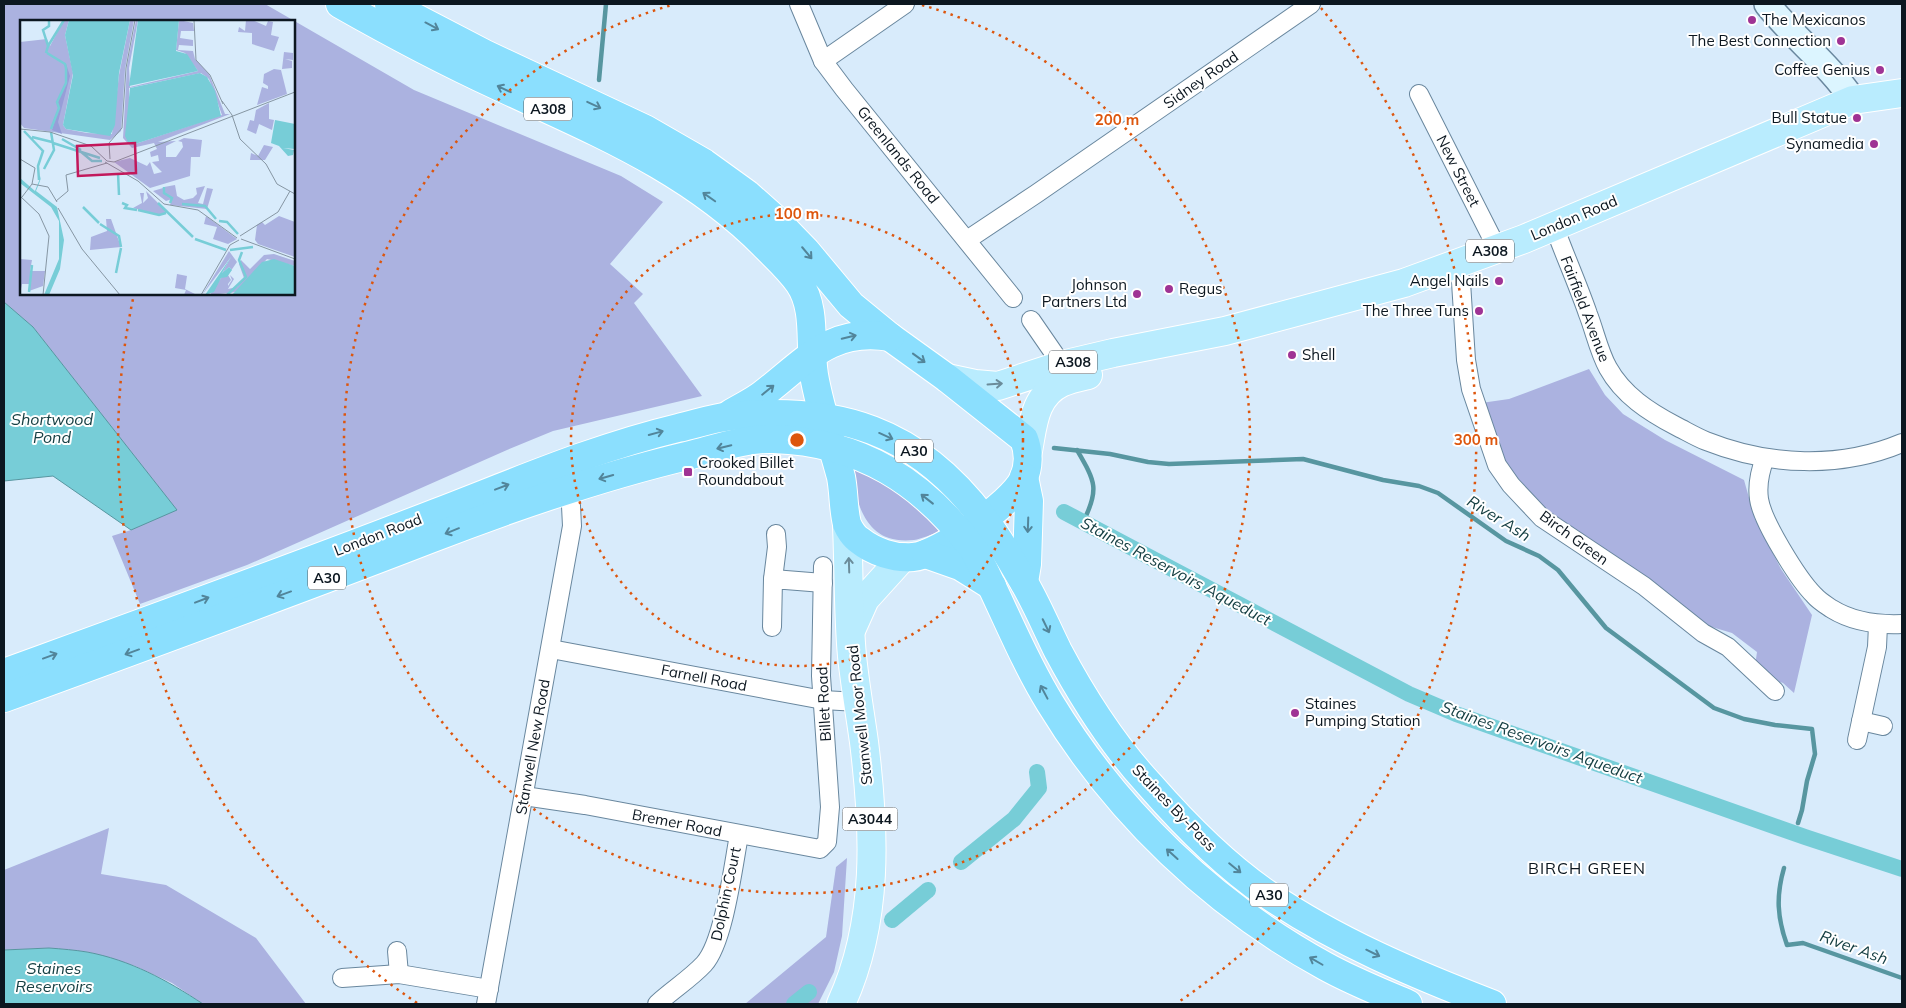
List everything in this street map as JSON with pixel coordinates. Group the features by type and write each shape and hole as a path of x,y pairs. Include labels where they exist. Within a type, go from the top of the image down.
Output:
{"highway":[{"name":"A308","path":"340,4 433,54 647,157 714,200 747,228 799,283 809,308 812,356"},
{"name":"A308","path":"389,4 485,54 645,129 704,163 747,194 774,218 806,251 851,306 890,337"},
{"path":"727,416 761,396 791,370 832,342 848,337 875,334 890,337 948,378 1024,439 1029,501 1027,564 1024,582"},
{"path":"812,356 814,374 832,452 826,485 848,526 858,539 877,551 915,556 960,566 993,587"},
{"name":"A30","path":"727,416 783,413 823,416 862,426 891,438 932,465 959,490 984,519"},
{"name":"London Road","path":"4,673 610,448 655,434 727,416"},
{"path":"832,452 862,426"},
{"name":"A30","path":"4,698 128,654 475,521 566,490 652,464 744,442 772,439 866,458 888,470 937,507 961,533 974,550 1049,702 1102,778 1163,846 1210,889 1247,918 1282,941 1327,967 1408,1004"},
{"path":"915,556 984,519 1017,490 1026,464"},
{"name":"Staines By-Pass","path":"984,519 1024,582 1078,686 1129,762 1203,842 1265,893 1330,933 1427,979 1492,1004"}],"main road":[{"name":"A308","path":"1853,100 1902,93"},
{"name":"London Road","path":"948,378 975,384 998,386 1062,365 1200,336 1329,305 1404,283 1554,226 1853,100"},
{"name":"London Road","path":"1026,464 1038,404 1044,396 1061,383 1131,362 1200,336"},
{"name":"A3044","path":"848,526 851,632"},
{"name":"A3044","path":"851,632 865,598 915,556"},
{"name":"Stanwell Moor Road","path":"842,1004 860,950 870,895 872,861 869,795 851,632"}],"street":[{"name":"Greenlands Road","path":"798,4 824,61 844,89 1014,298"},
{"path":"824,61 905,4"},
{"name":"Sidney Road","path":"967,240 1311,4"},
{"path":"1767,4 1784,25 1842,83 1853,100"},
{"name":"New Street","path":"1419,94 1497,248"},
{"name":"Fairfield Avenue","path":"1554,226 1608,368 1631,398 1661,418 1706,441 1765,458 1791,461 1839,461 1879,453 1902,443"},
{"name":"Birch Green","path":"1456,264 1461,282 1466,360 1471,390 1497,465 1511,485 1542,518 1644,586 1703,633 1728,647 1775,691"},
{"path":"1031,320 1034,327 1062,365"},
{"path":"1765,458 1760,473 1759,499 1769,523 1800,579 1815,597 1834,610 1854,619 1878,625 1902,624"},
{"name":"Stanwell New Road","path":"487,997 572,526 571,506 566,490"},
{"path":"772,628 777,547 776,534"},
{"name":"Billet Road","path":"774,579 823,575 821,676 830,806 827,842"},
{"path":"1857,740 1878,647 1878,625"},
{"name":"Farnell Road","path":"551,649 823,700 858,702"},
{"path":"1862,721 1883,726"},
{"name":"Bremer Road","path":"524,796 585,805 820,849 827,842"},
{"name":"Dolphin Court","path":"657,1004 704,964 713,952 728,896 739,835"},
{"path":"397,951 399,974"},
{"path":"342,978 399,974 487,997"}],"shaded area":[{"path":"4,4 265,4 293,20 20,20 20,295 295,295 295,21 414,90 621,176 663,202 610,264 643,294 634,303 702,396 553,431 247,565 140,604 112,536 131,530 176,509 33,327 4,302"},
{"path":"1589,369 1605,395 1623,414 1665,440 1744,480 1755,519 1781,569 1812,615 1794,693 1783,683 1768,678 1755,666 1757,652 1732,633 1702,624 1546,513 1513,477 1498,452 1481,403 1509,399"},
{"path":"855,468 881,479 928,515 939,532 914,540 898,540 886,537 876,531 868,522 857,500 850,474"},
{"path":"109,828 101,874 166,885 256,938 306,1004 203,1004 172,983 135,966 88,952 49,948 4,950 4,870"},
{"path":"847,858 842,936 834,972 818,1004 745,1004 826,937 836,867"}],"water":[{"name":"Shortwood Pond","path":"4,302 33,327 177,510 131,530 53,476 4,481"},
{"name":"Staines Reservoirs","path":"49,948 87,952 118,960 162,979 203,1004 4,1004 4,950"}],"waterway":[{"name":"River Ash","path":"599,80 606,4"},
{"name":"River Ash","path":"1054,448 1110,454 1148,462 1169,464 1303,459 1383,480 1419,486 1438,493 1506,541 1539,556 1558,570 1606,628 1714,708 1744,719 1812,729 1815,754 1798,823"},
{"path":"1077,450 1088,470 1093,485 1092,501 1083,522"},
{"name":"Staines Reservoirs Aqueduct","path":"1064,512 1409,694 1456,714 1805,837 1902,869"},
{"name":"Staines Reservoirs Aqueduct","path":"961,862 1014,819 1039,788 1037,772"},
{"name":"River Ash","path":"1784,868 1779,906 1781,925 1787,945 1803,943 1902,978"},
{"name":"Staines Reservoirs Aqueduct","path":"892,920 928,890"},
{"name":"Staines Reservoirs Aqueduct","path":"794,1004 809,992"}],"place":[{"name":"The Mexicanos","path":"1752,20"},
{"name":"The Best Connection","path":"1841,41"},
{"name":"Coffee Genius","path":"1880,70"},
{"name":"Bull Statue","path":"1857,118"},
{"name":"Synamedia","path":"1874,144"},
{"name":"Angel Nails","path":"1499,281"},
{"name":"Regus","path":"1169,289"},
{"name":"Johnson Partners Ltd","path":"1137,294"},
{"name":"The Three Tuns","path":"1479,311"},
{"name":"Shell","path":"1292,355"},
{"name":"Crooked Billet Roundabout","path":"688,472"},
{"name":"Staines Pumping Station","path":"1295,713"}],"district":[{"name":"BIRCH GREEN","path":"1587,868"}]}
